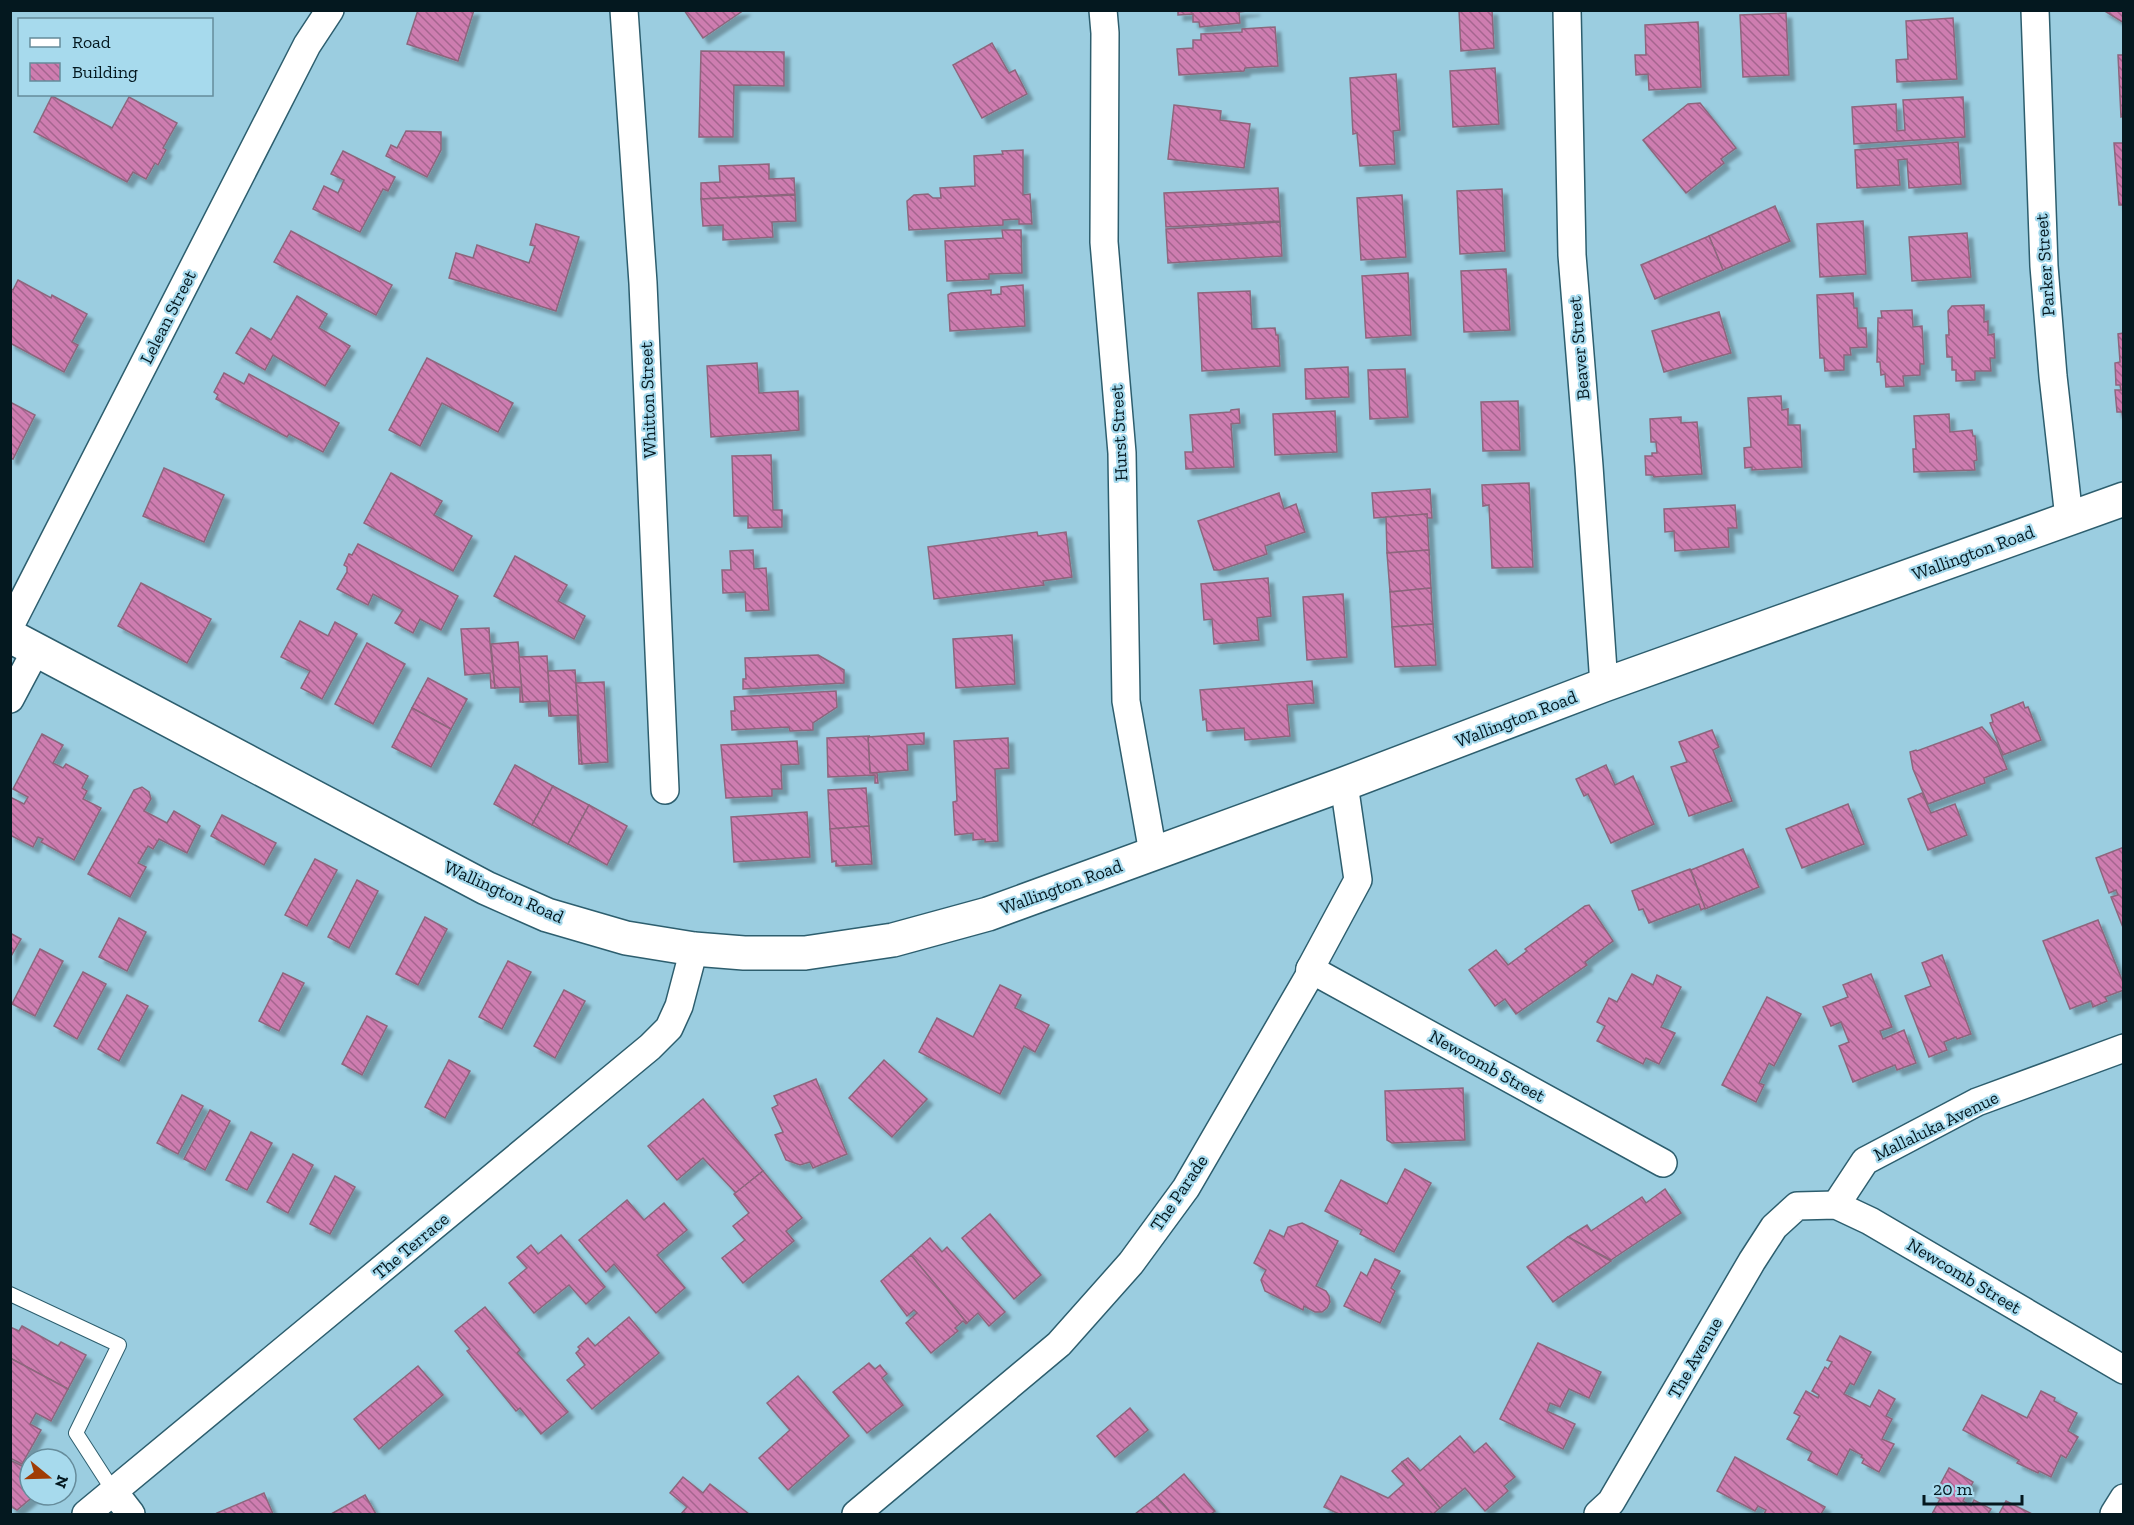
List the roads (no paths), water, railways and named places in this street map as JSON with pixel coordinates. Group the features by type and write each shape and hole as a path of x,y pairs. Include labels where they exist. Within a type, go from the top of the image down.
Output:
{"street":[{"name":"Lelean Street","path":"10,626 308,45 330,10"},
{"name":"Whitton Street","path":"624,10 643,283 665,790"},
{"name":"Hurst Street","path":"1102,10 1105,33 1104,242 1122,453 1126,701 1153,853"},
{"name":"Beaver Street","path":"1567,10 1572,255 1604,685"},
{"name":"Parker Street","path":"2035,10 2044,266 2069,518"},
{"name":"Wallington Road","path":"23,643 486,888 547,915 626,938 744,954 805,953 893,940 988,914 1344,784 1604,685 2124,499"},
{"path":"10,699 23,643"},
{"name":"The Parade","path":"856,1515 1059,1344 1131,1263 1186,1188 1309,976 1310,969 1358,880 1344,784"},
{"name":"The Terrace","path":"86,1515 650,1047 669,1028 679,1006 694,948"},
{"name":"Newcomb Street","path":"1310,969 1663,1163"},
{"name":"Mallaluka Avenue","path":"1836,1205 1864,1161 1977,1102 2124,1048"},
{"name":"Newcomb Street","path":"1797,1206 1836,1205 1870,1221 2124,1370"},
{"name":"The Avenue","path":"1598,1515 1611,1502 1768,1235 1797,1206"},
{"path":"114,1492 131,1515"},
{"path":"2114,1515 2124,1498"}],"lane":[{"path":"10,1294 119,1345 76,1433 114,1492"}]}
